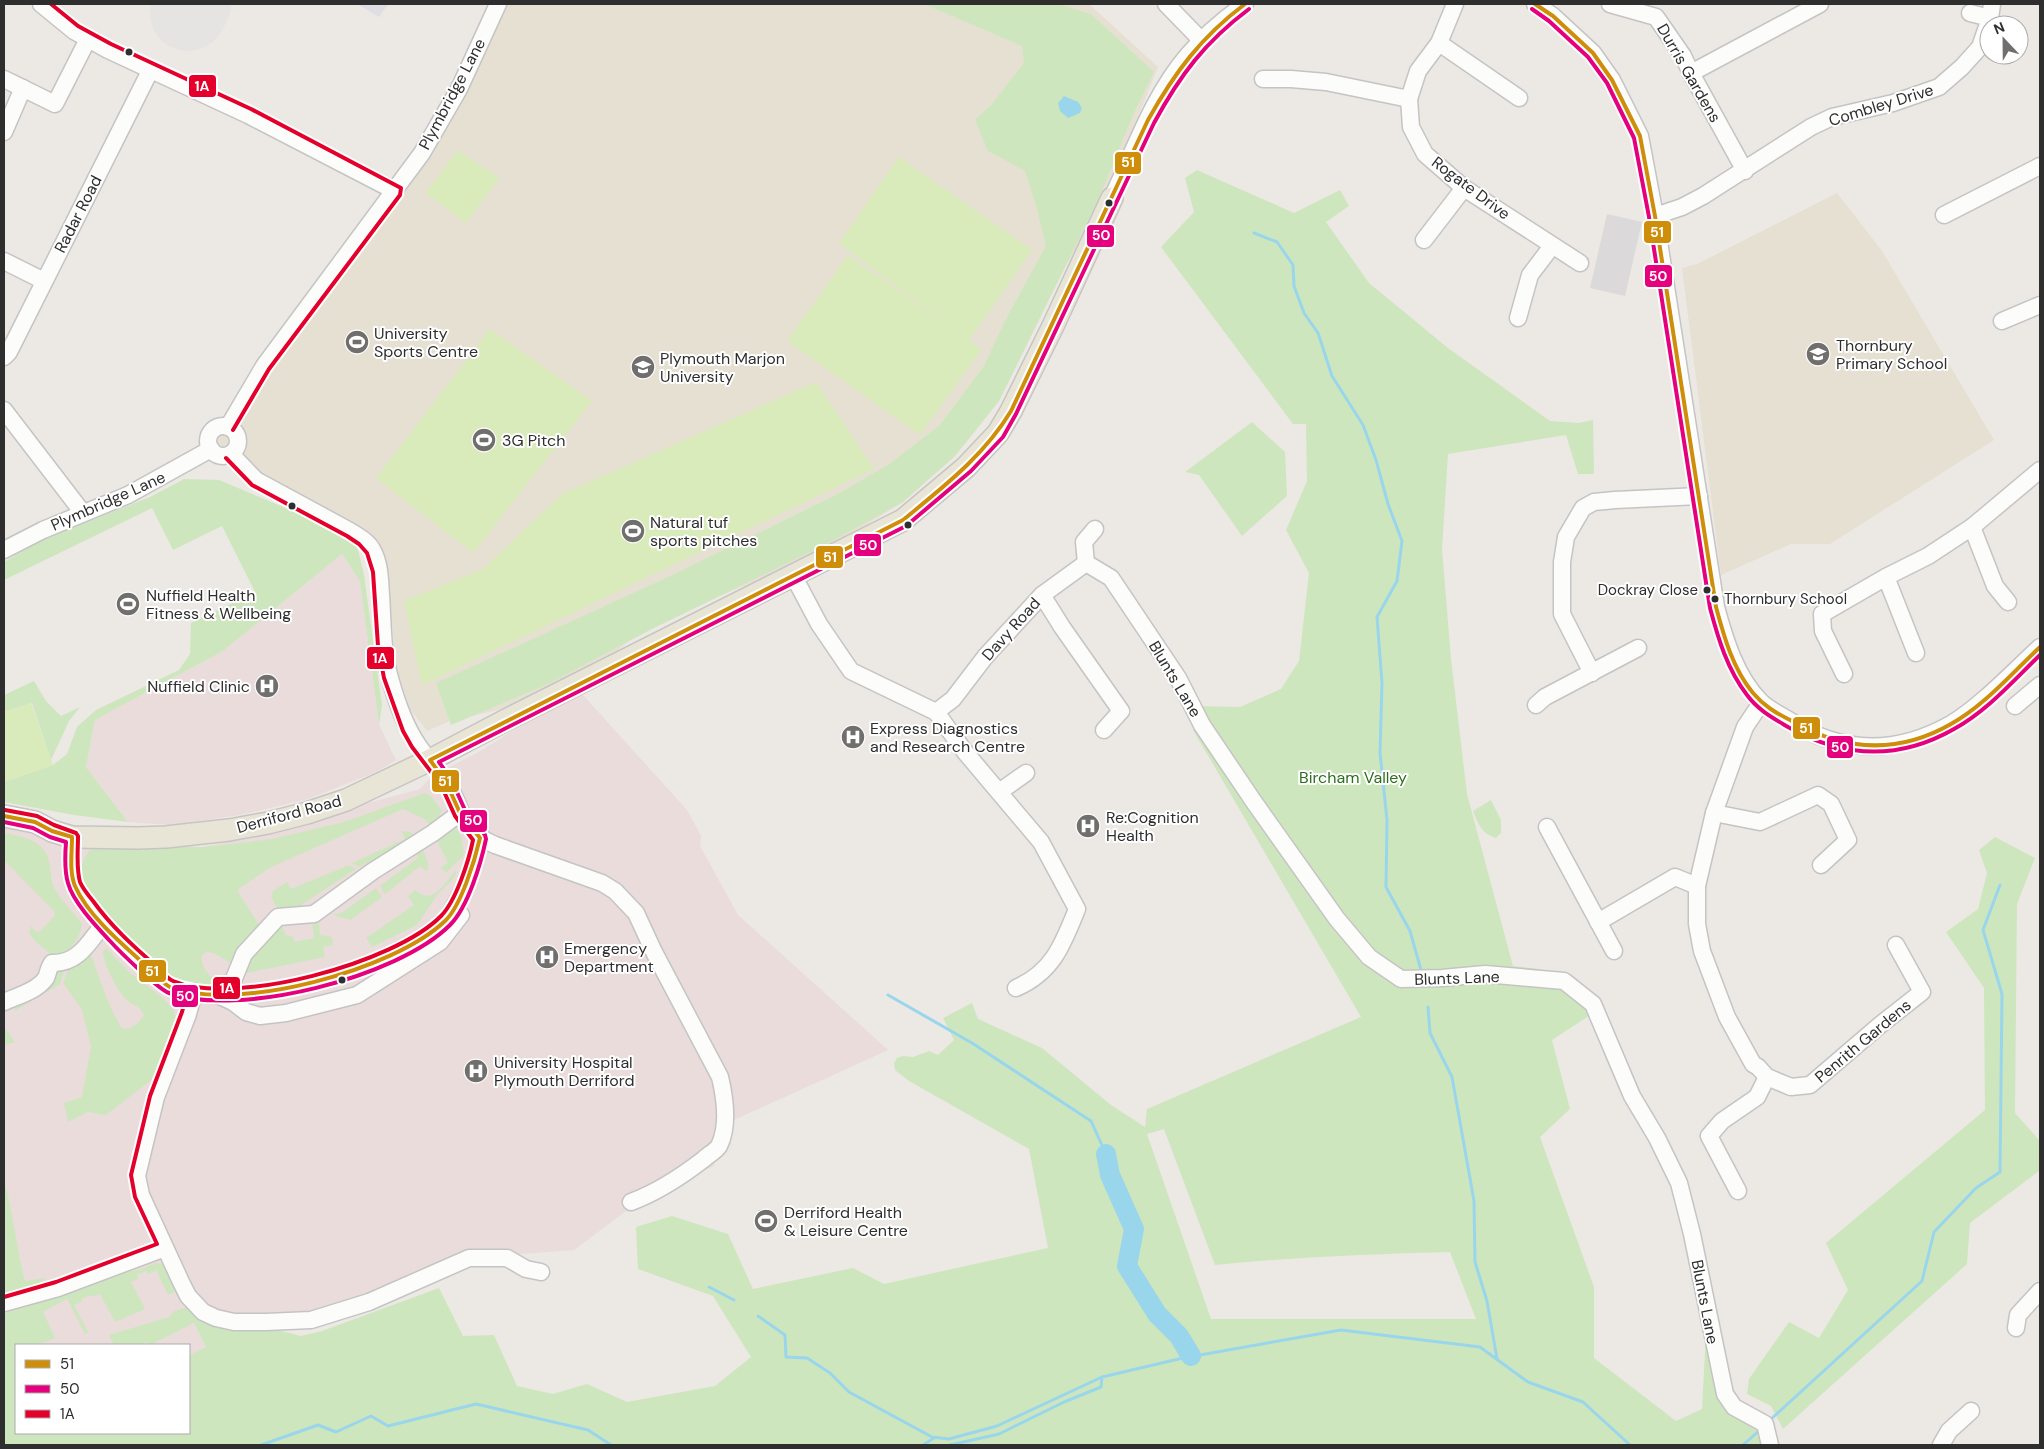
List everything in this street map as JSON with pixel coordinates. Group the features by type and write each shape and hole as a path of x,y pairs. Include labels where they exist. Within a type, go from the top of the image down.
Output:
{"main road":[{"name":"Derriford Road","path":"4,816 35,822 52,831 72,837 166,837 268,823 307,813 346,800 430,760 903,520 966,468 998,433 1011,412 1053,326 1112,198"}],"street":[{"path":"41,4 74,31 88,39 150,71 248,115 395,191"},
{"name":"Plymbridge Lane","path":"228,427 264,366 422,153 446,114 498,4"},
{"path":"1166,4 1201,40"},
{"path":"1112,198 1166,87 1186,56 1222,20 1245,4"},
{"name":"Rogate Drive","path":"1454,4 1438,43 1418,71 1409,99 1411,127 1425,154 1464,188 1580,263"},
{"path":"1535,4 1553,16 1592,53 1612,80 1640,136 1655,216 1716,607 1726,646 1761,703 1802,729 1832,741 1862,747 1901,745 1929,735 1973,708 2040,647"},
{"name":"Durris Gardens","path":"1610,4 1656,17 1683,56 1745,171"},
{"path":"1691,73 1820,4"},
{"path":"1970,13 1991,11"},
{"name":"Combley Drive","path":"1655,216 1682,208 1745,171 1811,127 1832,117 1892,103 1940,87 1980,47 1991,11"},
{"path":"4,79 55,104 88,39"},
{"path":"1438,43 1519,98"},
{"name":"Radar Road","path":"4,357 10,352 150,71"},
{"path":"1264,79 1326,82 1409,99"},
{"path":"4,132 23,88"},
{"path":"1944,214 2040,166"},
{"path":"1424,240 1464,188"},
{"path":"1518,318 1530,275 1552,246"},
{"path":"4,261 44,281"},
{"path":"2002,321 2040,305"},
{"path":"4,410 83,513"},
{"path":"221,426 234,430 238,440 237,447 231,454 220,456 211,449 208,440 212,431 221,426"},
{"name":"Plymbridge Lane","path":"4,550 42,530 128,495 211,449"},
{"path":"231,454 256,480 350,531 363,539 373,550 379,571 384,646 390,677 409,729 417,744 446,782 460,813 488,842 596,881 615,891 626,901 642,922 654,952 720,1077 723,1090 725,1124 718,1147 684,1174 646,1196 631,1202"},
{"path":"1844,674 1823,631 1822,614 1886,576 1928,556 1972,527 2040,470"},
{"path":"1592,673 1562,614 1562,562 1566,537 1583,508 1594,502 1699,496"},
{"path":"1972,527 1995,586 2008,602"},
{"path":"1092,566 1084,542 1095,529"},
{"name":"Davy Road","path":"936,712 953,699 985,657 1042,595 1092,566"},
{"name":"Blunts Lane","path":"1092,566 1111,578 1178,678 1202,724 1249,794 1337,919 1369,956 1401,980 1485,974 1564,981 1593,1004 1632,1096 1657,1138 1679,1183 1692,1234 1725,1394 1734,1407 1765,1424 1770,1445"},
{"path":"793,575 819,624 851,671 936,712 965,752 1041,842 1077,909 1065,938 1045,970 1029,982 1016,988"},
{"path":"1886,576 1916,653"},
{"path":"1042,595 1121,711 1104,730"},
{"path":"1536,705 1544,697 1638,648"},
{"path":"2015,706 2040,685"},
{"name":"Penrith Gardens","path":"1761,703 1744,727 1714,813 1697,886 1697,924 1702,951 1728,1017 1752,1064 1758,1067 1767,1078 1791,1087 1810,1085 1922,992 1896,945"},
{"path":"999,792 1026,773"},
{"path":"1714,813 1760,822 1818,795 1832,804 1848,840 1821,865"},
{"path":"220,996 229,991 244,954 278,918 314,914 373,871 433,833 460,813"},
{"path":"1547,827 1614,951"},
{"path":"72,837 72,873 74,884 102,926 121,946 170,986 220,996 233,1002 246,1012 260,1016 286,1013 348,998 373,986 440,942 460,918 488,842"},
{"path":"220,996 296,985 355,970 386,958 425,936 446,920 488,842"},
{"path":"1598,922 1675,877 1697,886"},
{"path":"4,1002 34,988 47,977 48,969 52,963 62,963 77,957 102,926"},
{"path":"194,992 188,1014 159,1090 137,1176 141,1195 188,1296 203,1312 216,1318 234,1322 311,1320 369,1302 469,1258 508,1258 526,1269 541,1272"},
{"path":"1738,1191 1709,1136 1722,1121 1757,1096 1767,1078"},
{"path":"4,1303 58,1288 165,1248"},
{"path":"2016,1328 2018,1315 2040,1291"},
{"path":"1942,1445 1949,1431 1971,1411"}],"shaded area":[{"path":"357,4 388,4 379,17"},
{"name":"Plymouth Marjon University","path":"503,4 1089,4 1158,67 1108,191 1061,275 999,401 955,456 903,502 814,557 649,625 594,669 529,703 450,721 427,731 410,709 396,666 389,592 373,550 329,519 209,445 345,270"},
{"name":"Thornbury Primary School","path":"1837,193 1882,251 1994,440 1830,544 1791,544 1721,575 1682,268 1697,264"},
{"path":"1607,214 1642,222 1625,296 1590,288"},
{"name":"Nuffield Clinic","path":"342,554 360,580 379,725 396,760 376,772 308,799 240,815 172,825 128,822 86,767 95,720 223,651"},
{"path":"582,694 687,810 701,836 700,846 738,915 888,1050 725,1124 714,1166 646,1196 574,1250 469,1258 369,1302 266,1322 190,1361 190,1344 15,1344 15,1434 4,1443 4,826 42,836 169,853 217,844 420,789 432,776 479,752 531,719"}],"green space":[{"path":"924,4 1058,4 1091,14 1154,72 1134,113 1098,200 999,401 955,456 903,502 825,545 652,629 548,684 451,725 436,683 664,579 836,495 888,465 940,425 984,366 1006,319 1046,246 1025,171 988,151 975,120 991,105 1024,63 1022,46"},
{"path":"458,150 499,178 466,223 426,193"},
{"path":"899,157 1032,250 969,340 981,350 920,435 787,341 848,255 947,325 839,243"},
{"name":"Bircham Valley","path":"1197,170 1294,213 1340,190 1349,206 1326,222 1369,283 1448,348 1550,421 1579,423 1593,420 1594,474 1578,474 1566,435 1448,454 1442,549 1451,659 1467,794 1513,966 1539,969 1572,981 1595,1012 1552,1040 1570,1109 1540,1137 1594,1287 1594,1358 1676,1421 1702,1409 1708,1295 1725,1365 1738,1402 1770,1445 4,1445 4,1314 121,1273 138,1270 156,1263 165,1264 174,1284 175,1292 168,1295 156,1270 149,1274 146,1271 137,1275 138,1279 131,1282 145,1309 115,1322 100,1294 81,1299 82,1302 74,1305 88,1332 85,1334 67,1299 43,1312 55,1338 40,1344 15,1344 15,1434 190,1434 190,1355 206,1347 194,1323 152,1344 147,1342 142,1344 114,1344 109,1335 169,1317 174,1311 188,1307 301,1336 322,1331 439,1288 463,1336 494,1335 517,1386 553,1394 587,1384 627,1402 715,1386 751,1357 713,1296 638,1269 636,1227 672,1216 728,1234 753,1289 853,1268 884,1284 1048,1248 1029,1149 909,1081 895,1070 894,1063 897,1058 903,1056 913,1057 929,1051 938,1055 954,1040 943,1018 972,1003 978,1019 1042,1048 1111,1105 1145,1127 1147,1109 1361,1017 1193,730 1195,706 1240,707 1281,689 1299,661 1309,573 1286,530 1307,481 1306,424 1293,424 1161,247 1194,212 1185,178","holes":["1164,1129 1215,1265 1274,1260 1450,1252 1476,1319 1211,1319 1147,1134"]},
{"name":"3G Pitch","path":"490,329 592,401 473,553 376,478"},
{"name":"Natural tuf sports pitches","path":"816,382 874,469 422,685 404,601 483,569 562,494"},
{"path":"1252,422 1285,452 1287,496 1242,536 1199,475 1185,472"},
{"path":"184,479 219,480 338,530 357,545 364,575 382,705 379,725 360,581 342,554 223,651 95,720 86,767 128,822 74,815 4,802 4,782 53,765 67,754 77,727 96,710 179,670 190,654 191,623 255,592 222,526 173,550 152,508 4,580 4,562 42,540 150,497"},
{"path":"34,681 46,701 61,716 80,707 69,721 51,760 32,703 4,712 4,695"},
{"path":"31,703 53,765 4,782 4,712"},
{"path":"425,793 431,796 442,811 439,815 442,819 430,826 426,820 403,809 271,867 237,890 261,928 232,964 214,953 206,952 202,955 202,964 210,975 223,979 223,974 228,974 225,983 209,984 207,988 189,984 171,976 149,959 107,919 82,882 83,861 96,845 204,847 272,839 344,822"},
{"path":"1491,800 1501,820 1501,833 1496,838 1484,831 1473,811"},
{"path":"455,829 458,830 462,840 464,855 446,873 441,867 448,863 437,841"},
{"path":"401,831 411,832 413,836 410,842 372,869 367,862 359,867 352,863 405,839"},
{"path":"4,833 26,838 44,850 50,865 54,888 82,924 76,941 63,953 51,955 29,933 31,926 35,931 39,932 54,917 55,912 4,860"},
{"path":"1995,837 2035,858 2017,904 2015,1113 2040,1141 2039,1171 1970,1223 1967,1264 1783,1429 1771,1406 1747,1394 1749,1379 1789,1322 1819,1338 1848,1290 1826,1243 1985,1110 1984,988 1946,932 1978,909 1987,873 1979,850"},
{"path":"414,850 423,850 428,863 428,870 426,871 420,866 385,894 380,886 418,858"},
{"path":"349,865 356,869 295,909 281,915 271,897 273,891 287,882 291,889"},
{"path":"455,871 457,872 452,880 437,895 417,925 372,947 366,938 414,905 408,896 415,890 427,896 433,894 442,887"},
{"path":"376,888 382,897 350,920 333,915 343,912"},
{"path":"312,922 319,923 320,935 332,937 333,945 323,947 325,957 242,974 250,958 281,924 286,935 293,937 294,942 314,938"},
{"path":"107,949 128,971 164,999 174,1011 176,1024 151,1080 106,1115 88,1112 68,1122 64,1103 82,1097 91,1046 82,1010 63,983 69,968 87,952 92,957 109,1004 123,1029 135,1025 144,1015 139,1007 123,996 115,984 103,955 103,950"},
{"path":"66,964 60,984 15,1011 14,1005 40,989"},
{"path":"4,1026 15,1042 4,1045"},
{"path":"4,1181 25,1281 46,1278 40,1284 4,1299"}],"water":[{"path":"1064,96 1078,102 1082,108 1080,113 1068,118 1060,111 1058,103"}],"waterway":[{"path":"1254,233 1277,242 1293,265 1294,286 1304,313 1318,333 1332,376 1363,425 1402,541 1397,581 1377,617 1382,683 1380,753 1387,820 1386,887 1410,931 1421,970"},
{"path":"1770,1420 1922,1281 1934,1232 1976,1188 2000,1172 2002,994 1983,930 2000,885"},
{"path":"888,995 972,1043 1091,1121 1106,1154"},
{"path":"1428,1007 1430,1033 1452,1077 1474,1201 1475,1262 1487,1301 1497,1359"},
{"path":"1106,1154 1110,1175 1134,1229 1127,1266 1157,1314 1179,1336 1191,1356"},
{"path":"709,1287 734,1300"},
{"path":"758,1316 785,1335 786,1357 807,1358 830,1373 849,1392 932,1437 949,1439 997,1426 1102,1377"},
{"path":"950,1445 999,1434 1064,1402 1101,1387 1102,1377 1183,1358 1341,1330 1480,1347 1528,1382 1583,1402 1630,1445"},
{"path":"261,1445 318,1425 336,1432 371,1416 388,1426 476,1404 588,1430 611,1445"},
{"path":"1743,1445 1760,1430"},
{"path":"923,1445 934,1438"}],"runway":[{"path":"188,13 193,4"}],"transit line":[{"name":"1A","path":"51,4 78,26 111,44 251,109 401,188 400,195 269,369 233,430"},
{"name":"51","path":"4,816 35,822 52,831 72,837 72,874 81,898 99,921 170,987 199,994 234,995 273,990 314,982 353,970 390,956 421,939 445,921 457,905 471,870 480,838 460,813 446,782 430,760 903,520 962,470 976,457 1011,411 1148,120 1168,86 1190,56 1215,29 1245,4"},
{"name":"51","path":"1535,4 1553,16 1593,53 1612,80 1640,136 1655,216 1716,607 1735,663 1753,693 1780,715 1830,738 1850,743 1890,745 1911,741 1951,724 1987,698 2040,647"},
{"name":"50","path":"4,822 33,828 50,837 66,842 65,862 67,878 80,906 121,953 169,993 199,999 235,1000 275,996 316,988 357,976 394,961 426,944 450,925 463,907 477,872 486,839 485,835 465,810 451,779 439,762 906,526 971,471 1003,437 1016,414 1154,123 1164,106 1184,75 1206,47 1233,21 1249,9"},
{"name":"50","path":"1532,9 1549,21 1588,57 1607,83 1634,138 1649,217 1710,608 1729,664 1747,695 1766,713 1788,727 1829,745 1850,750 1891,751 1912,747 1933,739 1966,722 1999,695 2040,655"},
{"name":"1A","path":"5,810 37,816 76,833 78,836 80,882 107,919 168,978 200,988 234,988 272,984 313,976 352,964 388,950 419,933 447,909 461,880 473,840 455,816 441,785 412,747 403,731 384,678 378,646 373,572 367,553 359,544 347,536 252,485 226,458"},
{"name":"1A","path":"4,1297 56,1282 157,1244 135,1197 131,1175 150,1096 182,1012 188,990"}],"place":[{"name":"University Sports Centre","path":"357,342"},
{"name":"Thornbury Primary School","path":"1818,354"},
{"name":"Plymouth Marjon University","path":"643,367"},
{"name":"3G Pitch","path":"484,440"},
{"name":"Natural tuf sports pitches","path":"633,531"},
{"name":"Dockray Close","path":"1707,590"},
{"name":"Thornbury School","path":"1715,599"},
{"name":"Nuffield Health Fitness & Wellbeing","path":"128,604"},
{"name":"Nuffield Clinic","path":"267,686"},
{"name":"Express Diagnostics and Research Centre","path":"853,737"},
{"name":"Re:Cognition Health","path":"1088,826"},
{"name":"Emergency Department","path":"547,957"},
{"name":"University Hospital Plymouth Derriford","path":"476,1071"},
{"name":"Derriford Health & Leisure Centre","path":"766,1221"}]}
